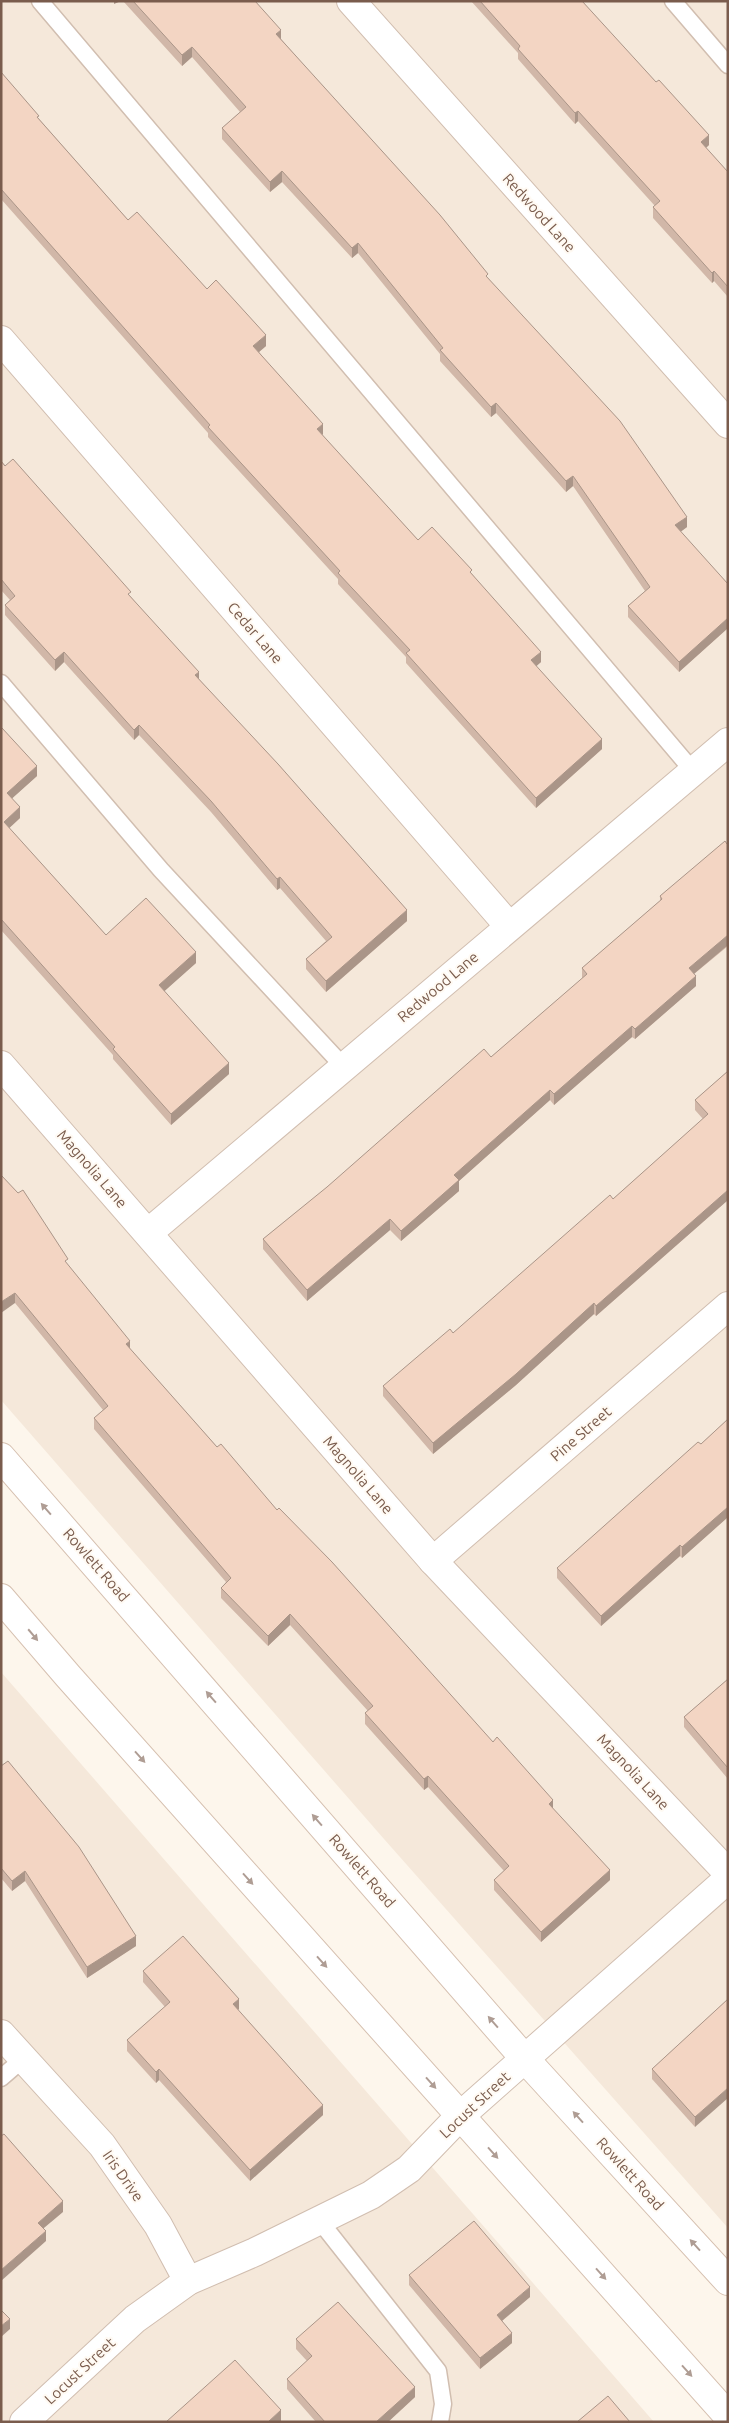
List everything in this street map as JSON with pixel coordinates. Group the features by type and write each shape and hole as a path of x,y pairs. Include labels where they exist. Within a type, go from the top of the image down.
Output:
{"street":[{"name":"Redwood Lane","path":"351,1 728,424"},
{"name":"Cedar Lane","path":"1,340 509,926"},
{"name":"Redwood Lane","path":"148,1233 728,742"},
{"name":"Magnolia Lane","path":"1,1065 433,1561 728,1873"},
{"name":"Pine Street","path":"433,1561 728,1306"},
{"name":"Rowlett Road","path":"1,1457 525,2059 728,2281"},
{"path":"1,1598 74,1684 728,2416"},
{"name":"Locust Street","path":"24,2422 135,2319 188,2281 255,2252 371,2195 409,2169 460,2116 728,1878"},
{"name":"Iris Drive","path":"1,2034 102,2146 158,2225 188,2281"}],"lane":[{"path":"40,1 693,771"},
{"path":"673,1 728,65"},
{"path":"1,683 161,870 344,1067"},
{"path":"1,2078 23,2059"},
{"path":"319,2220 438,2371 443,2404 440,2422"}],"shaded area":[{"path":"1,1 728,1 728,2228 384,1839 1,1400"},
{"path":"1,1672 654,2422 1,2422"}],"building":[{"path":"133,1 255,1 281,30 276,34 440,215 488,274 486,276 620,421 687,517 675,525 728,584 728,618 679,662 628,606 650,587 573,476 566,481 496,403 491,407 440,350 443,348 358,243 352,248 282,171 270,182 222,128 246,107 192,47 182,55"},
{"path":"480,1 582,1 656,82 659,80 709,135 701,142 728,172 728,287 714,271 712,273 653,207 660,201 578,111 575,113 518,49 520,46"},
{"path":"1,72 39,116 37,117 128,220 137,212 207,289 216,280 266,335 253,346 323,424 317,429 418,540 432,527 472,570 470,572 541,652 531,660 602,739 536,798 406,653 410,650 338,573 340,571 208,427 210,425 1,189"},
{"path":"13,459 131,592 128,594 199,672 195,675 278,764 407,910 326,981 306,959 332,937 280,877 277,879 211,801 139,725 134,730 64,652 55,660 5,605 15,596 1,579 1,461 5,466"},
{"path":"2,728 37,766 7,793 20,807 4,822 106,935 146,898 196,952 159,985 229,1063 171,1114 113,1049 115,1047 1,919"},
{"path":"725,841 728,843 728,935 689,968 696,976 635,1029 632,1026 554,1094 550,1090 454,1175 459,1180 401,1231 390,1219 307,1290 263,1239 327,1187 484,1049 491,1057 587,974 582,968 662,899 660,896"},
{"path":"728,1071 728,1190 596,1306 594,1303 516,1374 433,1443 383,1386 450,1329 453,1333 610,1195 613,1199 708,1114 695,1100"},
{"path":"1,1175 18,1193 23,1190 68,1259 65,1261 130,1341 126,1344 217,1447 221,1444 277,1510 279,1508 332,1562 493,1742 497,1737 553,1800 549,1804 610,1870 541,1932 494,1880 509,1866 428,1776 424,1779 365,1713 373,1706 290,1614 268,1636 221,1588 231,1578 94,1418 108,1406 15,1293 1,1302"},
{"path":"728,1419 728,1507 682,1547 680,1545 601,1616 557,1568 698,1442 701,1444"},
{"path":"728,1679 728,1768 684,1717"},
{"path":"8,1761 79,1847 136,1936 87,1967 25,1871 12,1881 1,1868 1,1766"},
{"path":"183,1936 239,1999 233,2004 323,2105 250,2170 159,2069 156,2072 127,2040 170,2002 143,1971"},
{"path":"728,1999 728,2088 695,2117 652,2069"},
{"path":"4,2134 63,2201 38,2223 46,2231 1,2270 1,2136"},
{"path":"474,2221 530,2287 497,2315 512,2333 480,2358 409,2275"},
{"path":"338,2302 415,2387 376,2422 325,2422 287,2379 312,2356 296,2339"},
{"path":"1,2310 10,2319 1,2326"},
{"path":"235,2360 281,2410 268,2422 166,2422"},
{"path":"608,2396 630,2422 577,2422"}]}
